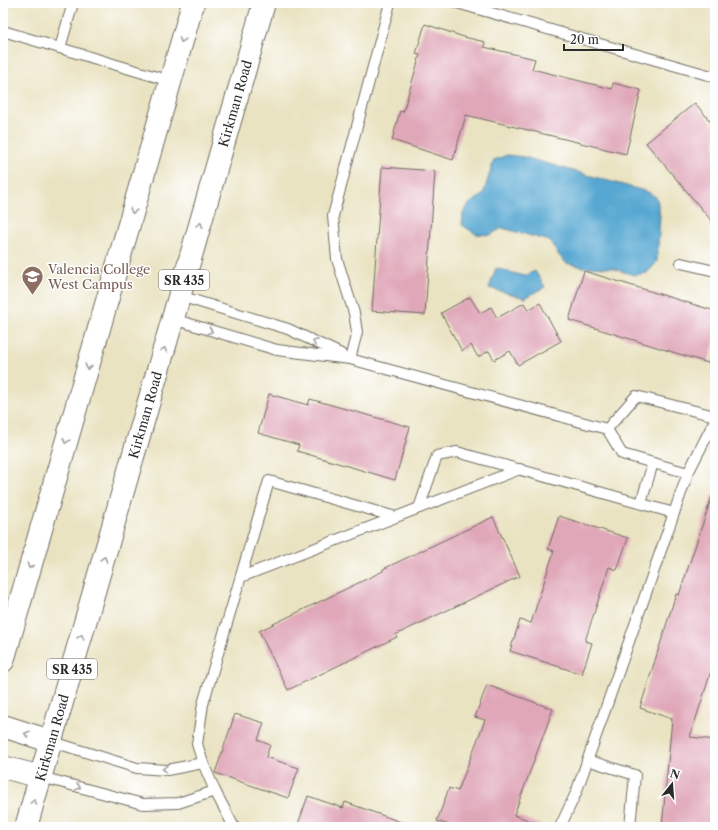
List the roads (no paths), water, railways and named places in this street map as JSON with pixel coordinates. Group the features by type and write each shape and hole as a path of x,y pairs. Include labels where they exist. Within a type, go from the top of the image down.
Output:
{"main road":[{"path":"3,661 193,3"},
{"name":"Kirkman Road","path":"26,827 264,3"},
{"path":"3,726 50,742"},
{"path":"3,767 40,777"}],"lane":[{"path":"60,48 73,3"},
{"path":"350,359 357,332 354,313 337,258 334,216 390,3"},
{"path":"457,3 715,77"},
{"path":"3,31 170,81"},
{"path":"681,262 715,271"},
{"path":"180,296 288,329 350,359"},
{"path":"173,319 278,350 350,359 607,429 622,454 688,473"},
{"path":"607,429 636,396 715,416"},
{"path":"560,827 576,793 688,473 715,420"},
{"path":"419,508 437,456 457,452 674,512"},
{"path":"641,503 653,463"},
{"path":"241,577 520,469"},
{"path":"234,827 215,791 197,744 203,704 269,481 396,517"},
{"path":"50,742 138,768 167,770 203,763"},
{"path":"587,760 635,775 630,827"},
{"path":"40,777 143,804 178,803 215,791"}],"water":[{"path":"507,155 524,157 648,192 657,198 660,216 657,262 647,273 634,275 611,268 583,267 566,263 557,253 550,241 502,228 490,235 476,234 462,225 463,213 469,204 483,195 494,160"},
{"path":"496,268 524,276 535,271 545,287 525,298 489,288"}],"place":[{"name":"Valencia College West Campus","path":"33,296"}]}
